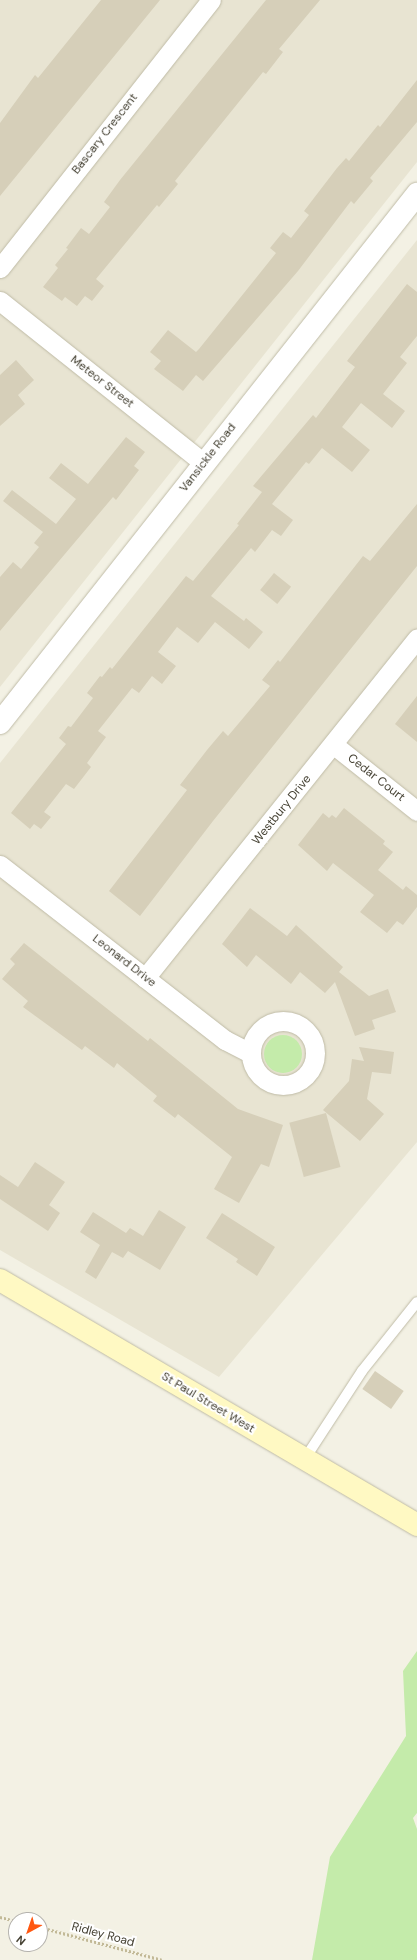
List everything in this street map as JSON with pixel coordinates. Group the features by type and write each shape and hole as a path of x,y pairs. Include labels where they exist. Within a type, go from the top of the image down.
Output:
{"main road":[{"name":"St Paul Street West","path":"0,1280 417,1525"}],"street":[{"name":"Bascary Crescent","path":"0,268 211,0"},
{"name":"Vansickle Road","path":"0,723 417,194"},
{"name":"Meteor Street","path":"0,301 204,463"},
{"name":"Westbury Drive","path":"145,978 334,745 417,639"},
{"name":"Cedar Court","path":"334,745 417,811"},
{"name":"Leonard Drive","path":"0,865 225,1040 251,1052"}],"lane":[{"path":"304,1460 362,1371 417,1302"}],"path":[{"name":"Ridley Road","path":"48,1930 162,1960"}],"shaded area":[{"path":"0,0 417,0 417,162 0,687"},
{"path":"417,240 417,1142 219,1377 0,1250 0,763"}],"green space":[{"path":"279,1035 287,1035 297,1040 301,1047 301,1061 297,1068 287,1073 279,1073 269,1068 267,1065 264,1058 264,1050 269,1040 272,1038"},
{"path":"417,1651 417,1813 413,1818 417,1829 417,1960 312,1960 330,1857 406,1736 403,1671"}],"building":[{"path":"101,0 160,0 0,196 0,123 35,75 38,78"},
{"path":"266,0 320,0 279,49 283,52 266,74 263,72 175,181 178,184 159,207 157,205 96,279 104,286 92,301 85,296 77,306 65,297 62,301 43,287 58,268 55,265 68,249 66,248 81,228 89,234 110,207 104,202 120,180"},
{"path":"417,80 417,122 370,178 373,181 354,204 351,201 298,271 203,381 196,375 183,391 154,369 161,361 150,352 168,330 196,352 199,349 276,253 270,248 283,232 291,238 309,215 304,211 337,168 346,158 349,161 378,125 380,127"},
{"path":"407,284 417,292 417,336 400,357 407,363 383,394 405,411 392,428 361,403 342,427 370,450 352,472 322,448 309,464 306,462 272,504 293,520 281,536 272,530 255,552 251,548 211,596 244,621 246,618 263,632 249,649 215,622 198,643 177,627 158,652 176,666 162,684 152,676 139,693 132,688 98,731 106,737 87,763 91,767 74,789 66,784 44,812 51,817 41,829 34,824 30,829 11,813 66,744 59,738 68,726 71,727 93,698 87,693 100,676 102,677 110,667 112,669 186,576 193,581 239,525 237,524 262,492 253,486 313,415 316,418 355,367 347,361"},
{"path":"16,360 34,380 18,395 25,404 0,426 0,375"},
{"path":"126,437 145,452 134,466 139,470 116,500 113,497 0,631 0,577 13,562 21,569 39,547 34,543 43,532 3,501 12,490 56,524 76,499 49,478 61,463 88,484"},
{"path":"417,504 417,566 213,821 140,916 109,891 187,790 180,785 223,731 228,736 270,686 262,680 278,660 280,662 363,556 370,561"},
{"path":"274,573 291,587 277,604 260,590"},
{"path":"417,696 417,742 395,724"},
{"path":"344,808 385,841 383,844 393,852 378,870 403,890 406,886 417,895 417,907 403,925 397,921 387,933 360,912 374,895 333,863 327,871 298,845 323,813 329,818 332,815 336,818"},
{"path":"250,908 287,936 296,925 343,967 339,972 369,996 388,989 396,1012 372,1020 375,1029 355,1036 335,982 325,993 300,972 291,984 256,955 247,967 222,944"},
{"path":"24,943 148,1041 150,1038 238,1109 283,1125 269,1167 261,1164 239,1203 214,1189 232,1157 178,1114 175,1118 153,1101 157,1096 117,1063 114,1068 85,1046 82,1050 23,1007 28,1001 2,979 15,964 10,959"},
{"path":"359,1047 394,1052 391,1074 372,1072 367,1099 384,1114 360,1141 323,1110 349,1081 352,1059 364,1061"},
{"path":"326,1113 340,1167 304,1177 289,1123"},
{"path":"35,1162 65,1182 49,1205 60,1213 48,1231 0,1199 0,1175 18,1187"},
{"path":"159,1210 186,1227 160,1270 128,1251 123,1258 112,1252 96,1279 85,1272 100,1245 80,1232 93,1212 126,1233 130,1228 143,1236"},
{"path":"222,1213 275,1247 257,1276 236,1262 238,1259 206,1238"},
{"path":"375,1371 404,1391 391,1409 362,1389"}]}
